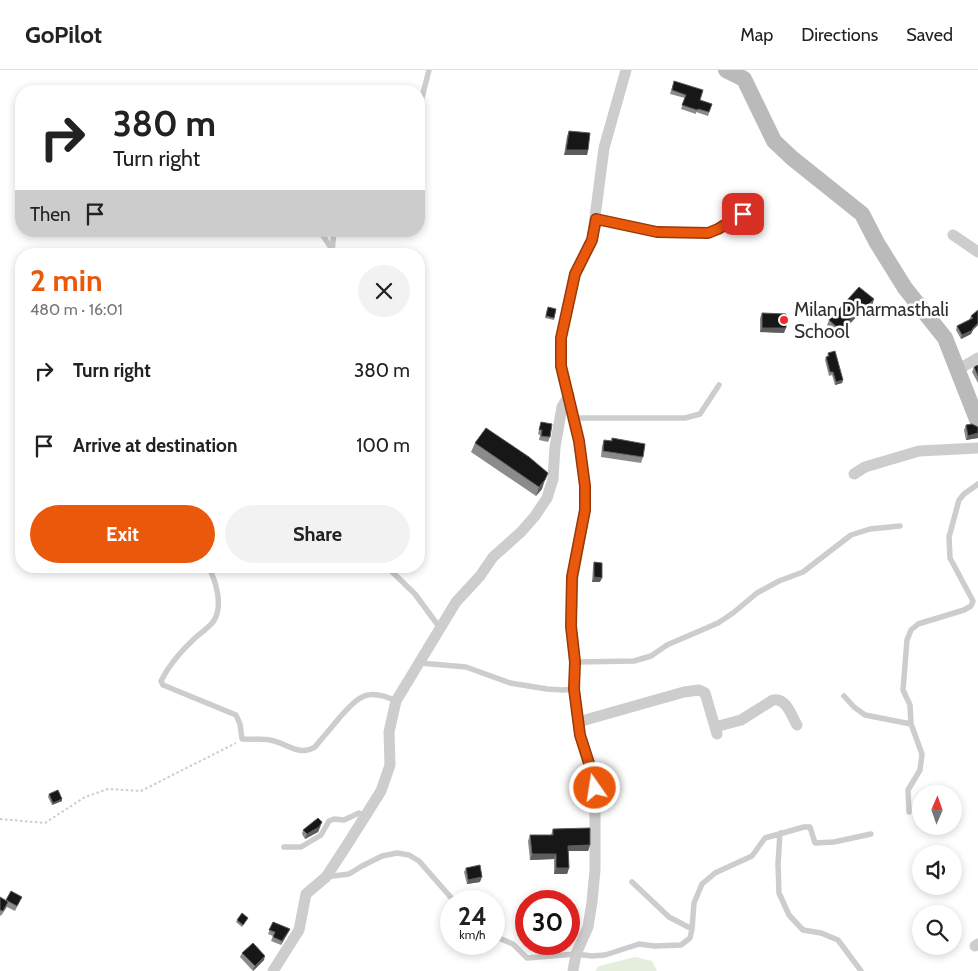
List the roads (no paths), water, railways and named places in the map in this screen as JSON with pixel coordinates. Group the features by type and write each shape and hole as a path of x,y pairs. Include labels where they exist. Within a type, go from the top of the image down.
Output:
{"street":[{"path":"580,945 588,927 595,870 596,824 594,779 578,722 574,689 575,662 571,626 572,577 585,510 583,468 574,418 561,366 561,338 575,274 592,240 604,148 626,70"},
{"path":"726,70 744,78 774,141 792,158 862,214 877,243 905,288 945,338 959,369 978,422"},
{"path":"953,235 978,252"},
{"path":"959,369 978,358"},
{"path":"273,971 299,930 306,894 326,877 381,791 390,765 389,732 396,701 456,602 480,576 493,557 521,532 535,516 547,498 553,479 555,447 562,407 569,395"},
{"path":"854,474 865,466 919,451 978,448"},
{"path":"578,722 641,703 699,690 704,693 716,730 741,720 772,700 778,699 783,701 798,725"},
{"path":"573,971 576,955"}],"lane":[{"path":"425,86 429,70"},
{"path":"596,219 657,232 708,233 718,229 755,206"},
{"path":"323,237 330,248"},
{"path":"574,418 685,418 700,414 719,385"},
{"path":"909,812 908,790 920,770 922,754 911,724 910,705 903,690 907,640 911,630 918,624 964,610 971,606 973,601 950,558 949,537 959,500 978,484"},
{"path":"575,662 634,661 651,656 667,645 718,623 757,593 779,581 803,572 851,536 870,529 900,526"},
{"path":"212,573 218,598 218,609 213,622 194,639 169,667 161,681 167,688 236,715 240,724 242,740 270,740 297,750 307,751 315,747 356,700 366,695 376,695 387,696 396,701"},
{"path":"393,573 415,594 440,628"},
{"path":"420,663 466,667 510,683 547,689 574,689"},
{"path":"844,696 865,715 911,724"},
{"path":"284,847 301,847 321,835 329,821 334,819 344,820 359,813 366,815"},
{"path":"580,954 605,955 639,944 654,946 681,945 686,942 690,938 694,903 702,884 715,873 752,856 765,838 804,827 810,827 814,843 834,842 871,834"},
{"path":"780,833 779,893 790,915 803,930 821,933 838,940 862,971"},
{"path":"326,877 349,874 382,856 397,853 409,855 419,861 444,890"},
{"path":"632,882 669,917 692,929"},
{"path":"524,955 527,958 564,955"}],"place":[{"name":"Milan Dharmasthali School","path":"784,320"}]}
